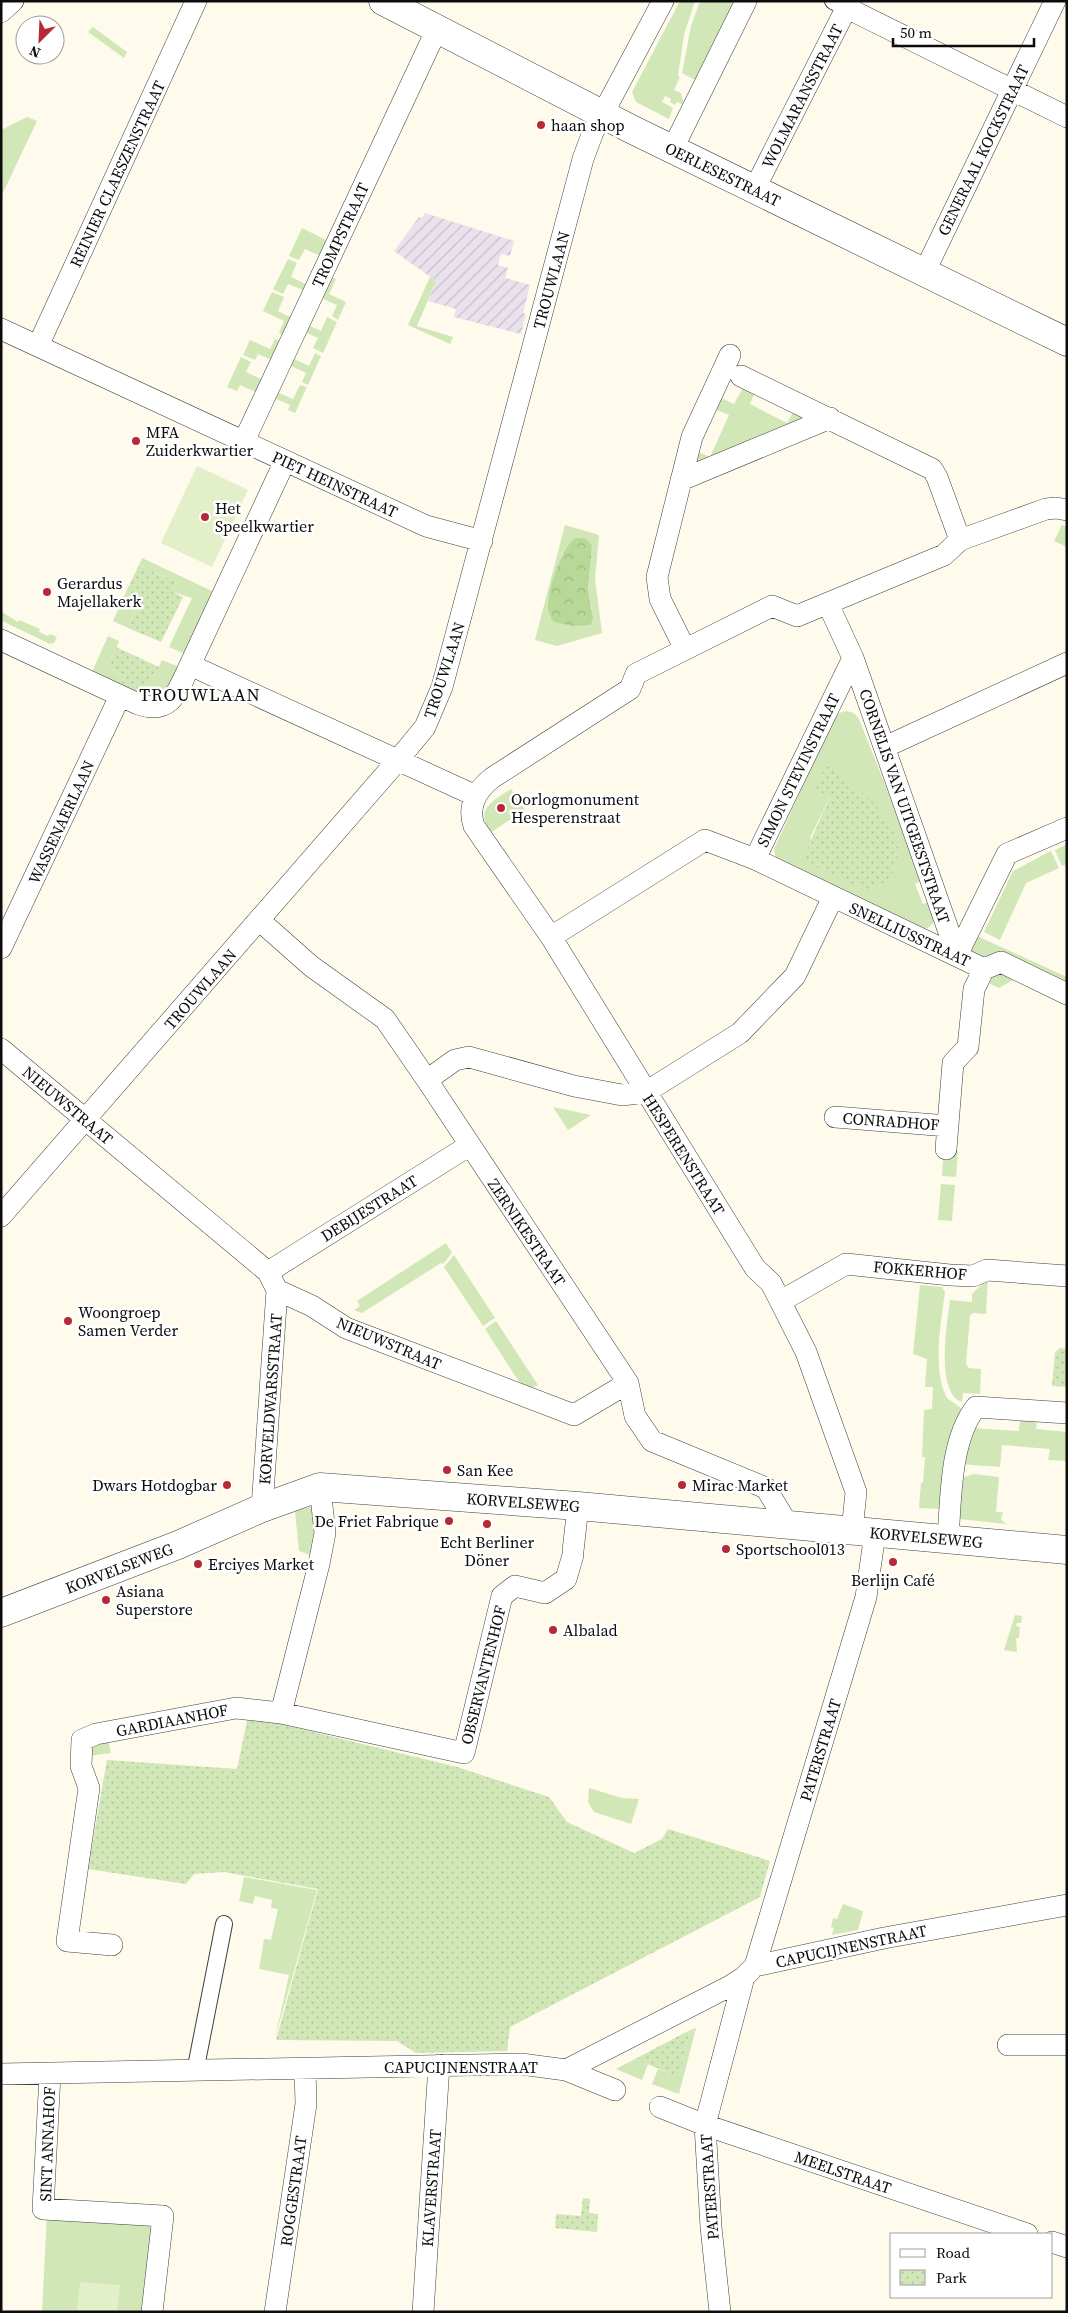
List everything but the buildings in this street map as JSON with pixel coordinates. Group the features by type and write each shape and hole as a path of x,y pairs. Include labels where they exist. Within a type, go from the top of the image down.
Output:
{"street":[{"path":"1,12 13,1"},
{"name":"REINIER CLAESZENSTRAAT","path":"38,346 196,1"},
{"name":"OERLESESTRAAT","path":"383,1 672,150 1067,342"},
{"name":"TROUWLAAN","path":"1,1216 421,733 435,706 482,541 583,160 602,115 662,1"},
{"path":"672,150 746,1"},
{"name":"GENERAAL KOCKSTRAAT","path":"924,273 1056,1"},
{"path":"844,3 1012,90 1067,116"},
{"name":"WOLMARANSSTRAAT","path":"754,190 844,3"},
{"name":"TROMPSTRAAT","path":"244,441 437,29"},
{"name":"PIET HEINSTRAAT","path":"1,329 426,526 482,541"},
{"path":"685,649 660,599 656,583 694,431 730,355"},
{"path":"741,376 830,418 933,471 960,540"},
{"path":"681,480 830,418"},
{"path":"1,640 146,707 162,707 175,696 285,461"},
{"path":"190,665 476,796 492,778 630,689 636,674 772,606 797,616 944,555 960,540 1040,511 1065,506"},
{"path":"828,604 853,658"},
{"name":"CORNELIS VAN UITGEESTSTRAAT","path":"853,658 958,954"},
{"name":"SIMON STEVINSTRAAT","path":"551,937 705,840 756,859 853,658"},
{"path":"885,747 1067,663"},
{"name":"WASSENAERLAAN","path":"1,948 120,696"},
{"name":"HESPERENSTRAAT","path":"476,796 471,813 474,826 551,937 755,1268 771,1283 781,1301 806,1352 856,1492 864,1532"},
{"path":"958,954 1007,854 1067,828"},
{"name":"SNELLIUSSTRAAT","path":"756,859 984,968 1001,962 1067,994"},
{"path":"427,1080 455,1060 469,1056 574,1086 622,1095 646,1092 740,1033 795,976 833,897"},
{"name":"ZERNIKESTRAAT","path":"259,920 311,966 385,1019 628,1383"},
{"name":"CONRADHOF","path":"946,1148 952,1063 968,1047 974,989 984,968"},
{"name":"NIEUWSTRAAT","path":"1,1049 84,1121 99,1130 273,1281 346,1328 574,1415 628,1383"},
{"name":"CONRADHOF","path":"835,1117 948,1126"},
{"name":"DEBIJESTRAAT","path":"273,1281 470,1145"},
{"name":"FOKKERHOF","path":"781,1301 846,1264 950,1275 973,1276 987,1270 1067,1276"},
{"name":"KORVELDWARSSTRAAT","path":"262,1508 273,1281"},
{"path":"628,1383 635,1416 652,1441 766,1488 788,1525"},
{"path":"948,1539 954,1465 967,1419 976,1407 1067,1413"},
{"path":"281,1713 319,1564 325,1533 320,1487"},
{"name":"KORVELSEWEG","path":"1,1613 178,1546 262,1508 320,1487 578,1506 1067,1550"},
{"name":"OBSERVANTENHOF","path":"281,1713 464,1753 502,1596 515,1586 545,1593 566,1579 573,1553 578,1506"},
{"name":"PATERSTRAAT","path":"720,2312 711,2227 705,2125 750,1972 866,1597 864,1532"},
{"name":"GARDIAANHOF","path":"112,1945 67,1941 88,1788 81,1766 82,1740 96,1734 236,1708 281,1713"},
{"name":"CAPUCIJNENSTRAAT","path":"1,2074 195,2072 521,2064 566,2070 643,2032 750,1972 884,1938 1067,1905"},
{"path":"195,2072 224,1924"},
{"path":"1008,2045 1067,2044"},
{"name":"KLAVERSTRAAT","path":"423,2312 439,2065"},
{"name":"ROGGESTRAAT","path":"275,2312 306,2104 305,2069"},
{"path":"566,2070 615,2090"},
{"name":"SINT ANNAHOF","path":"50,2074 43,2209 163,2216 152,2312"},
{"name":"MEELSTRAAT","path":"660,2107 705,2125 1024,2233"},
{"path":"1053,2242 1067,2247"}],"shaded area":[{"path":"425,213 514,241 510,256 501,254 498,265 508,268 505,278 530,285 523,313 526,314 521,334 454,317 456,309 428,301 436,281 394,251 419,217 422,218"}],"green space":[{"path":"680,1 695,1 684,35 678,76 680,77 674,90 681,93 684,105 677,102 675,105 670,102 671,99 665,96 662,102 673,108 669,119 636,102 632,92"},
{"path":"700,1 737,1 697,81 682,73 691,26"},
{"path":"93,27 127,52 124,58 88,32"},
{"path":"27,117 37,121 1,197 1,130"},
{"path":"302,228 330,242 323,257 305,249 299,260 289,256"},
{"path":"288,259 297,263 291,277 306,284 303,290 288,284 283,294 273,289"},
{"path":"331,277 336,279 329,294 346,302 338,320 332,316 337,305 321,298"},
{"path":"430,277 436,281 417,326 453,337 450,344 408,325"},
{"path":"272,292 284,297 278,311 292,318 284,335 279,333 284,321 263,311"},
{"path":"327,317 337,322 323,353 313,348 318,338 305,332 308,325 321,331"},
{"path":"275,339 281,341 272,360 258,354 255,360 243,355 250,340 270,349"},
{"path":"315,353 321,356 308,385 302,382 306,373 289,365 292,358 309,366"},
{"path":"241,357 251,362 246,372 261,379 255,392 240,385 237,391 227,387"},
{"path":"745,384 756,390 750,404 787,423 795,409 805,418 699,463 696,451 710,457 729,415 714,409 719,397 734,404"},
{"path":"300,385 307,387 295,413 288,410 290,405 274,398 277,392 293,399"},
{"name":"Het Speelkwartier","path":"197,466 248,490 212,567 161,543"},
{"path":"565,525 599,535 595,579 602,633 557,646 535,640","holes":["592,545 588,590 592,610 550,617 548,608 562,554"]},
{"path":"1062,525 1067,527 1067,547 1054,541"},
{"path":"576,538 585,538 592,545 588,590 593,619 590,625 573,626 554,622 548,610 550,591 556,570 565,550"},
{"path":"142,558 214,592 185,654 169,647 192,598 173,592 177,582 139,565"},
{"path":"139,565 177,582 173,592 183,597 161,642 128,628 140,601 125,594"},
{"path":"125,594 140,601 128,628 113,621"},
{"path":"2,612 18,622 19,620 40,629 39,632 57,637 54,643 50,644 2,621"},
{"path":"108,636 119,641 107,667 125,676 120,687 91,674"},
{"path":"116,647 159,667 144,698 120,687 125,676 107,667"},
{"path":"162,660 179,667 172,683 159,698 144,698"},
{"path":"847,711 854,713 859,719 923,880 915,884 923,904 932,901 935,921 928,928 921,929 776,859 774,849 834,718 839,713","holes":["831,795 816,852 810,838"]},
{"path":"826,764 878,807 896,834 899,849 896,865 894,871 885,882 865,890 802,860 830,797 816,789"},
{"path":"511,789 525,810 490,833 484,818 485,812 492,802"},
{"path":"1067,844 1067,864 1062,866 1055,850"},
{"path":"1051,851 1059,868 1026,883 1000,940 984,932 1013,871"},
{"path":"975,935 1067,977 1067,985 981,959 971,952 971,944"},
{"path":"997,972 1015,979 999,988 989,983"},
{"path":"553,1107 591,1115 568,1130"},
{"path":"944,1150 958,1151 956,1177 942,1176"},
{"path":"941,1184 955,1185 952,1221 938,1220"},
{"path":"446,1243 452,1253 443,1264 441,1263 362,1313 354,1310 360,1306 357,1301"},
{"path":"454,1255 495,1318 483,1326 444,1267"},
{"path":"988,1278 986,1314 973,1313 970,1316 966,1364 969,1368 981,1369 980,1394 963,1393 962,1402 954,1396 948,1386 946,1372 945,1340 950,1300 972,1302 972,1294"},
{"path":"920,1285 942,1287 945,1292 939,1346 940,1374 942,1387 947,1398 961,1408 942,1509 919,1508 925,1457 922,1457 924,1410 932,1409 933,1387 925,1387 927,1359 913,1354"},
{"path":"496,1321 538,1385 532,1388 523,1388 485,1329"},
{"path":"1060,1348 1067,1349 1067,1387 1052,1386 1055,1352"},
{"path":"1020,1420 1037,1421 1036,1429 1067,1432 1067,1461 1048,1460 1050,1449 1002,1445 1000,1467 960,1464 973,1428 1019,1431"},
{"path":"973,1474 999,1477 996,1512 1003,1512 1001,1519 1006,1524 959,1519 962,1478"},
{"path":"318,1505 313,1556 299,1551 295,1511"},
{"path":"1015,1615 1022,1616 1021,1623 1017,1623 1016,1626 1020,1627 1019,1638 1016,1638 1017,1652 1004,1650"},
{"path":"248,1716 457,1767 549,1797 567,1822 634,1853 662,1839 668,1829 770,1861 760,1897 510,2027 507,2051 416,2053 397,2041 276,2040 318,1889 224,1872 194,1874 186,1884 88,1869 107,1760 237,1769"},
{"path":"108,1740 111,1753 88,1756 91,1745"},
{"path":"589,1788 622,1798 639,1799 631,1824 594,1812 588,1802"},
{"path":"244,1877 317,1890 275,2038 289,1975 259,1969 264,1939 271,1940 278,1909 271,1908 272,1900 255,1896 253,1904 239,1901"},
{"path":"843,1904 863,1911 858,1930 832,1935 834,1928 831,1927 833,1918 837,1919"},
{"path":"696,2028 679,2094 652,2084 658,2069 679,2076 690,2030"},
{"path":"690,2030 679,2077 635,2059"},
{"path":"635,2059 648,2064 642,2080 616,2069"},
{"path":"583,2198 590,2199 589,2213 598,2214 597,2232 555,2228 556,2214 581,2216"},
{"path":"47,2214 156,2221 147,2312 42,2312"},
{"path":"80,2282 120,2285 117,2312 77,2312"}],"place":[{"name":"haan shop","path":"541,125"},
{"name":"MFA Zuiderkwartier","path":"136,441"},
{"name":"Het Speelkwartier","path":"205,517"},
{"name":"Gerardus Majellakerk","path":"47,592"},
{"name":"Oorlogmonument Hesperenstraat","path":"501,808"},
{"name":"Woongroep Samen Verder","path":"68,1321"},
{"name":"San Kee","path":"447,1470"},
{"name":"Dwars Hotdogbar","path":"227,1485"},
{"name":"Mirac Market","path":"682,1485"},
{"name":"De Friet Fabrique","path":"449,1521"},
{"name":"Echt Berliner Döner","path":"487,1524"},
{"name":"Sportschool013","path":"726,1549"},
{"name":"Berlijn Café","path":"893,1562"},
{"name":"Erciyes Market","path":"198,1564"},
{"name":"Asiana Superstore","path":"106,1600"},
{"name":"Albalad","path":"553,1630"}],"district":[{"name":"TROUWLAAN","path":"200,694"}]}
